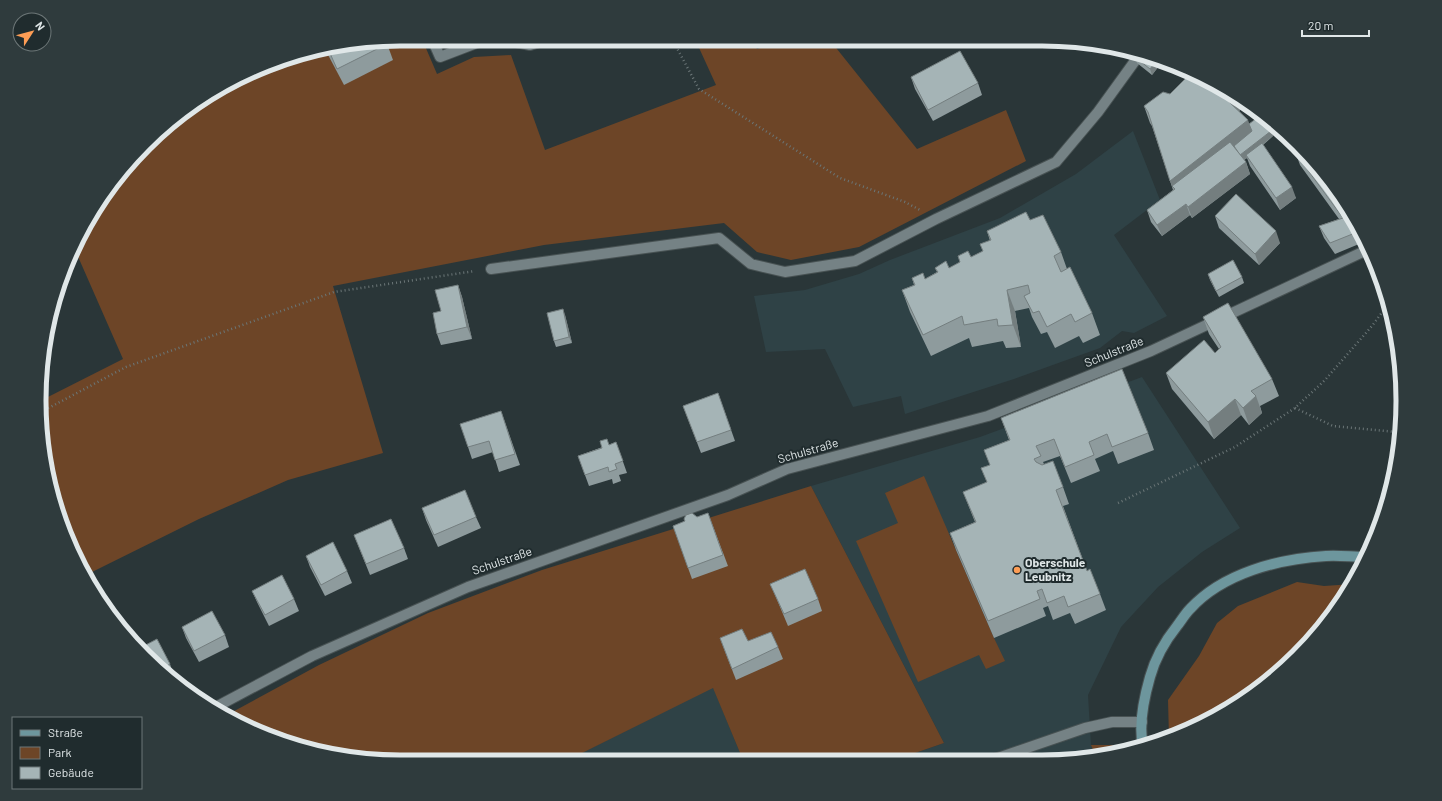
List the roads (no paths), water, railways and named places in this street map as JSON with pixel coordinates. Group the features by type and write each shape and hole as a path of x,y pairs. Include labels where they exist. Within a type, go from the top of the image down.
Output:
{"main road":[{"path":"1143,740 1142,722 1146,691 1154,662 1171,634 1190,609 1209,592 1243,574 1273,563 1326,556 1359,558"}],"street":[{"path":"435,46 440,57 469,46"},
{"path":"491,269 719,238 751,264 786,272 855,261 936,219 1056,162 1098,112 1136,59"},
{"name":"Schulstraße","path":"219,705 312,656 468,587 728,495 787,469 988,416 1151,351 1363,252"},
{"path":"1007,755 1085,728 1112,722 1142,722"}],"place":[{"name":"Oberschule Leubnitz","path":"1017,570"}]}
